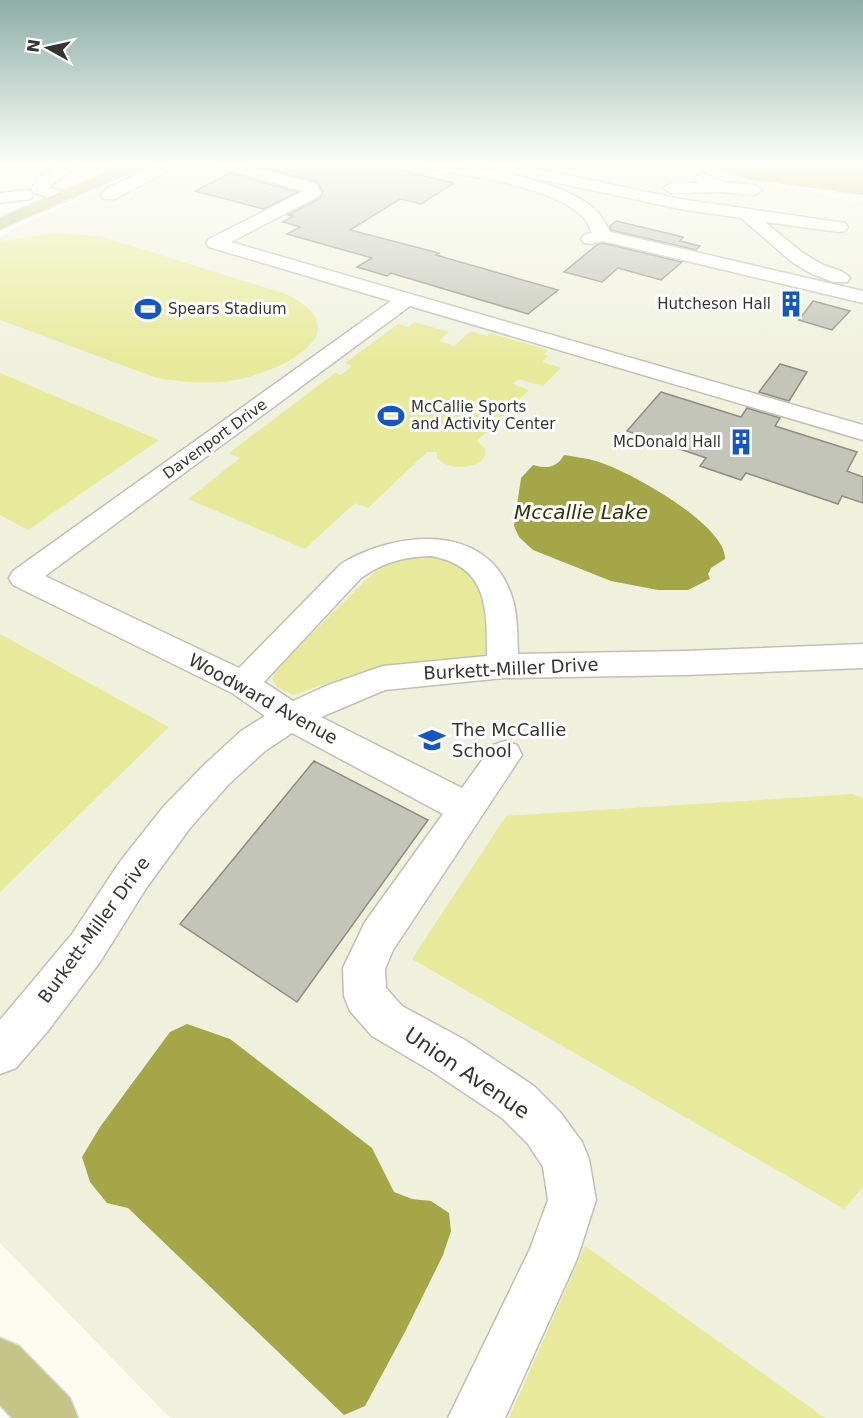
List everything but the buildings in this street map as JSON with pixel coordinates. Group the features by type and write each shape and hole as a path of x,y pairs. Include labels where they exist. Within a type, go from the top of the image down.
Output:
{"main road":[{"path":"0,1365 50,1418"}],"street":[{"path":"242,229 215,243 863,433"},
{"path":"593,229 596,237 863,297"},
{"path":"764,229 799,258 863,287"},
{"name":"Davenport Drive","path":"23,578 407,299"},
{"path":"243,684 351,570 380,553 405,547 428,546 449,551 471,559 486,573 496,593 503,666"},
{"name":"Woodward Avenue","path":"23,578 243,684 291,717 468,809"},
{"name":"Burkett-Miller Drive","path":"0,1052 32,1017 86,948 133,875 177,817 217,774 253,741 291,717 339,693 383,678 503,666 685,663 863,656"},
{"name":"Union Avenue","path":"476,1418 555,1249 572,1200 565,1159 544,1128 518,1102 449,1056 387,1021 365,996 364,968 379,936 505,755"}],"shaded area":[{"name":"The McCallie School","path":"12,229 863,229 863,1418 170,1418 0,1243 0,237"}],"green space":[{"name":"Spears Stadium","path":"53,233 100,236 286,294 308,308 317,322 316,336 307,348 291,359 253,376 216,382 176,381 157,378 0,320 0,242"},
{"name":"McCallie Sports and Activity Center","path":"414,322 449,332 439,341 454,346 471,331 487,336 490,333 548,350 544,354 548,356 542,362 561,368 543,386 518,379 513,384 529,390 477,441 485,449 485,455 480,463 463,467 446,465 437,458 437,452 427,452 368,508 355,503 305,549 188,499 240,458 229,453 335,373 341,375 352,366 345,363 398,324 408,327"},
{"path":"0,373 159,440 28,530 0,515"},
{"path":"433,555 457,562 484,585 490,647 482,657 436,660 363,671 293,695 278,688 272,679 277,668 367,579 384,565 402,558"},
{"path":"0,634 169,727 0,892"},
{"path":"853,794 863,798 863,1187 844,1209 412,959 506,816"},
{"path":"585,1246 825,1418 509,1418"}],"water":[{"name":"Mccallie Lake","path":"564,455 610,466 672,500 710,530 721,545 725,559 711,568 708,574 710,579 688,590 658,590 611,581 533,550 519,537 514,526 521,478 533,465 542,467 555,465"},
{"path":"187,1024 230,1039 372,1148 394,1192 412,1199 431,1201 449,1213 451,1231 443,1255 365,1406 344,1415 128,1208 107,1203 90,1182 82,1157 100,1127 170,1032"}],"place":[{"name":"Hutcheson Hall","path":"791,304"},
{"name":"Spears Stadium","path":"148,309"},
{"name":"McCallie Sports and Activity Center","path":"391,416"},
{"name":"McDonald Hall","path":"741,442"},
{"name":"The McCallie School","path":"432,740"}]}
